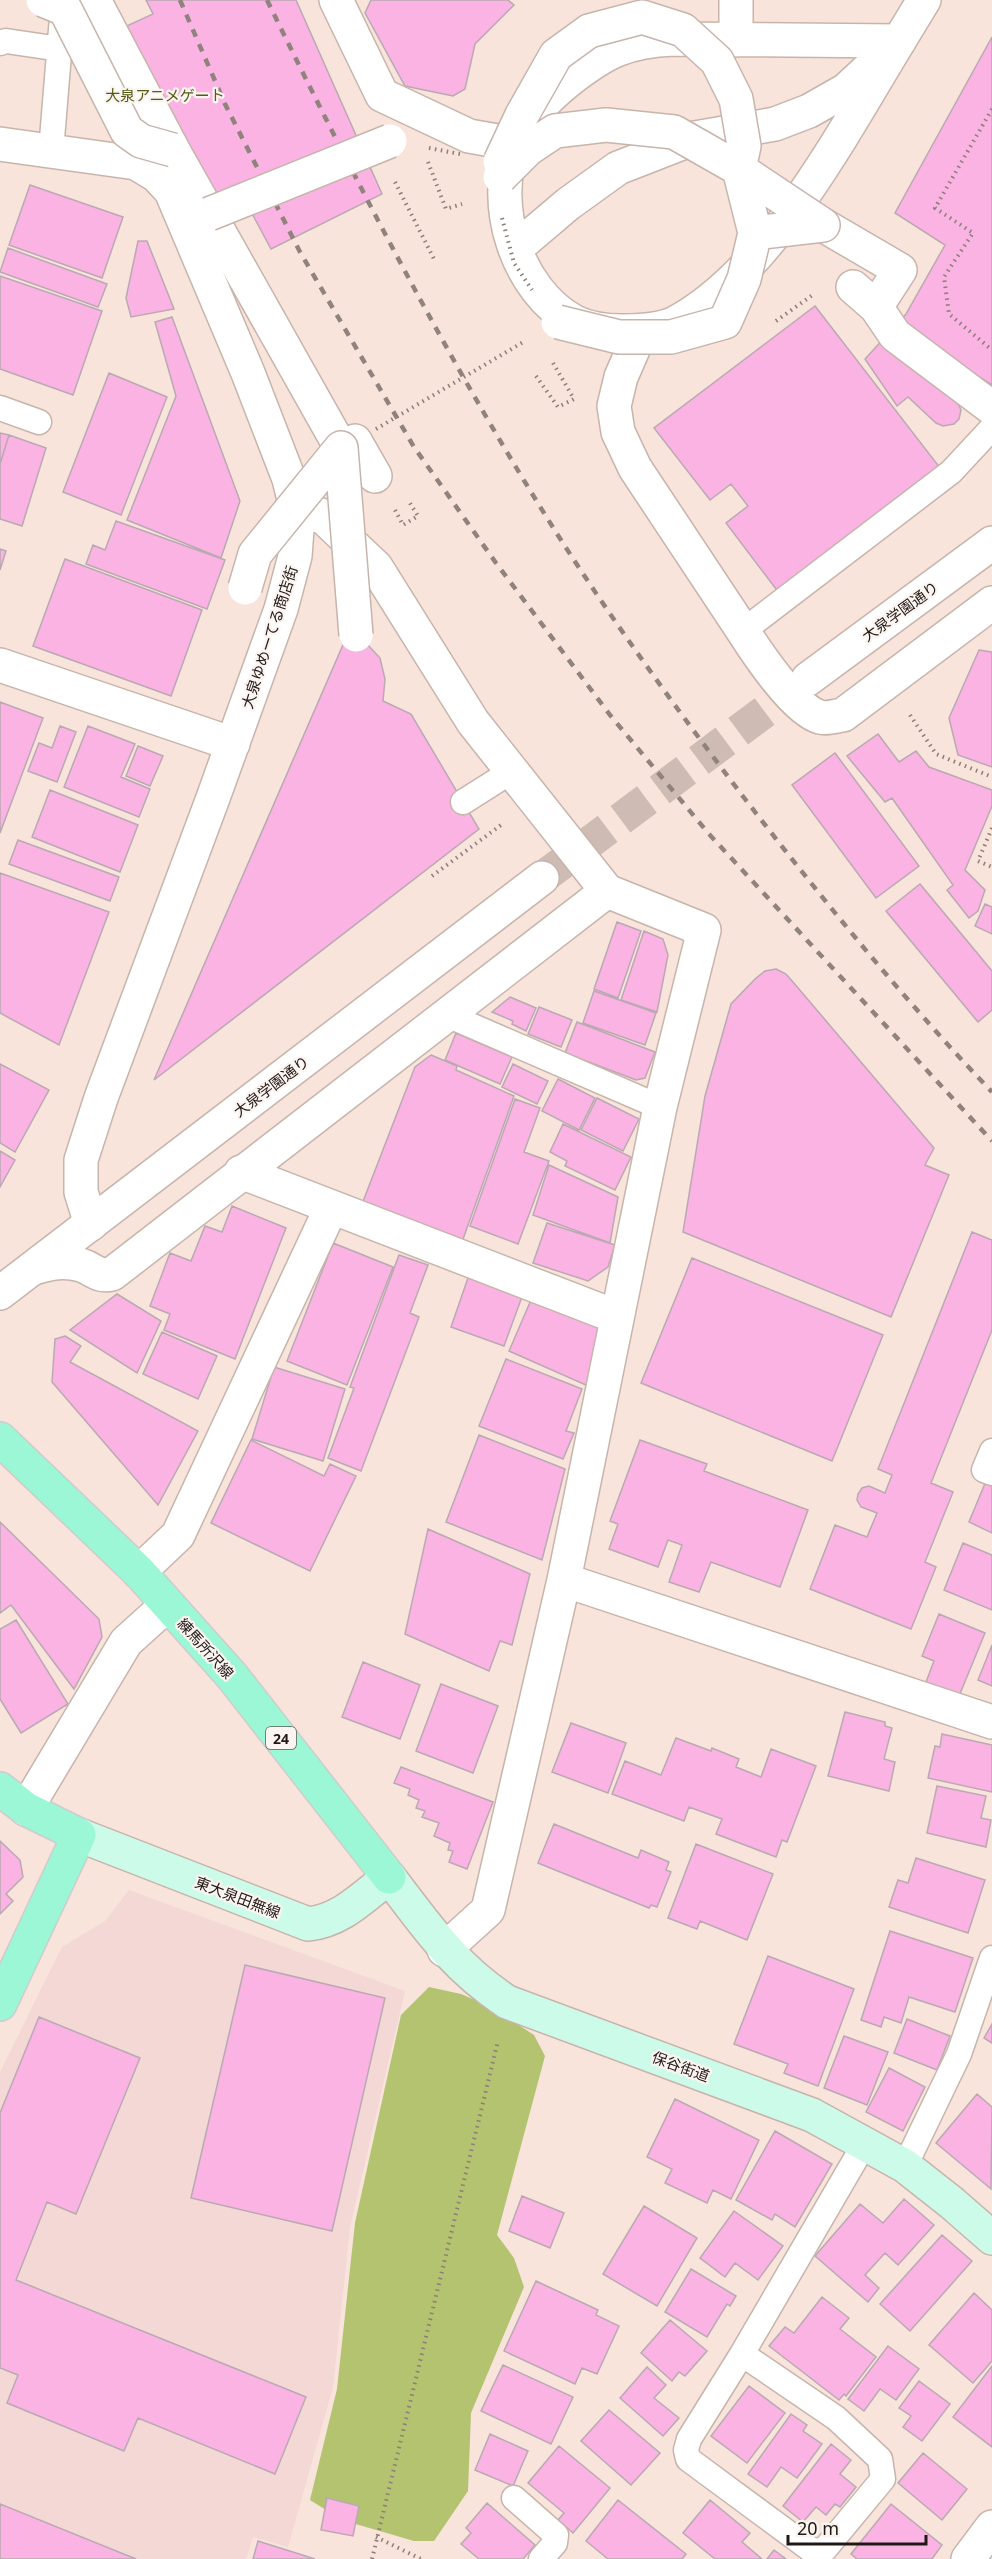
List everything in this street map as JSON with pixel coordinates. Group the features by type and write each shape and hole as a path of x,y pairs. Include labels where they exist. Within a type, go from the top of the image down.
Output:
{"main road":[{"name":"練馬所沢線","path":"0,1439 139,1572 232,1676 389,1877"},
{"path":"0,1789 26,1809 78,1835 0,2004"},
{"name":"東大泉田無線","path":"78,1835 308,1924 325,1922 336,1917 389,1877"},
{"name":"保谷街道","path":"389,1877 444,1950 480,1984 507,2002 812,2115 905,2166 992,2238"}],"street":[{"path":"336,0 382,95 469,136 505,161"},
{"path":"899,41 721,26 683,30 642,17 589,32 556,55 522,115 505,161 507,213 515,249 532,282 551,305 575,322 607,331 641,331 675,323 718,294 753,260 790,214 899,41 924,0"},
{"path":"65,2 127,131 141,141 173,150 348,445 375,476"},
{"path":"505,161 531,118 553,93 586,67 612,51 644,40 721,26"},
{"path":"547,328 619,337 671,338 724,322 744,279 755,233 739,169 744,147 736,99 717,61 721,26"},
{"path":"515,249 568,204 618,168 695,138 775,124 810,111 846,90 899,41"},
{"path":"505,161 555,131 606,125 674,132 739,169 823,225 900,270 864,297 895,335 992,408"},
{"name":"大泉ゆめーてる商店街","path":"0,144 136,164 156,174 171,191 248,373 289,479 298,516 295,556 281,609 105,1087 81,1160 81,1192 91,1224"},
{"path":"209,214 384,144"},
{"path":"755,233 823,225"},
{"path":"641,331 621,377 614,406 618,432 636,468 743,632 805,710 821,718 843,715 992,603"},
{"path":"245,588 255,554 348,445"},
{"path":"348,445 356,635"},
{"path":"298,516 321,515 376,567 473,722 607,891 704,930 660,1107 564,1580 488,1910 444,1950"},
{"name":"大泉学園通り","path":"808,679 992,543"},
{"path":"0,665 233,744"},
{"name":"大泉学園通り","path":"0,1293 542,878"},
{"path":"34,1268 61,1262 82,1265 102,1276 112,1274 607,891"},
{"path":"241,1172 618,1317"},
{"path":"139,1572 178,1535 331,1208"},
{"path":"564,1580 992,1722"},
{"path":"26,1809 126,1642 167,1605"},
{"path":"968,2559 992,2527"}],"lane":[{"path":"51,151 65,2"},
{"path":"0,43 6,41 60,49"},
{"path":"0,408 39,422"},
{"path":"743,632 951,472 992,428"},
{"path":"463,802 512,771"},
{"path":"447,1015 660,1107"},
{"path":"992,1450 984,1470 992,1473"},
{"path":"905,2166 959,2054 992,1958"},
{"path":"742,2354 836,2418 880,2459 882,2479 825,2549 818,2551 810,2549 688,2459 686,2450 689,2439 742,2354 865,2143"},
{"path":"514,2498 556,2535 555,2543 541,2559"}],"path":[{"path":"992,109 935,208 973,232 944,277 949,314 992,350"},
{"path":"434,259 384,144 422,147 505,161 499,206 514,262 545,308 547,328 574,399 558,407 536,376"},
{"path":"422,147 446,209 462,204"},
{"path":"348,445 547,328"},
{"path":"888,682 936,754 992,777"},
{"path":"432,876 501,825"},
{"path":"992,828 978,861 992,867"},
{"path":"372,2559 507,2002"},
{"path":"376,2537 422,2559"}],"shaded area":[{"path":"129,1890 405,1991 350,2227 333,2387 288,2547 253,2537 246,2559 0,2559 0,2072 62,1947 105,1921"}],"green space":[{"path":"429,1987 461,1994 491,2007 534,2035 545,2056 497,2235 514,2258 524,2287 471,2413 468,2491 434,2541 414,2541 342,2520 310,2500 337,2389 355,2223 401,2015"}],"building":[{"path":"146,0 296,0 382,194 271,249 248,206 218,224 118,30 153,14"},
{"path":"371,0 508,0 514,5 475,44 465,89 453,96 405,86 365,13"},
{"path":"992,37 992,385 944,355 961,410 959,419 954,424 943,426 936,423 908,397 897,406 865,359 906,314 945,245 895,213"},
{"path":"30,185 123,217 102,278 9,245"},
{"path":"138,241 147,241 174,309 131,317 126,298"},
{"path":"8,248 107,284 98,307 0,272"},
{"path":"0,276 102,311 73,395 0,369"},
{"path":"815,306 944,473 782,597 726,523 748,506 731,484 710,500 654,428"},
{"path":"172,317 240,501 221,558 127,520 176,396 155,322"},
{"path":"109,373 167,397 121,515 63,492"},
{"path":"0,433 9,435 0,464"},
{"path":"9,435 46,448 22,526 0,519 0,464"},
{"path":"116,521 225,560 207,609 86,564 93,545 105,550"},
{"path":"0,549 6,551 0,570"},
{"path":"65,559 202,610 171,696 33,646"},
{"path":"349,631 367,644 380,658 385,679 383,701 411,714 479,829 154,1080"},
{"path":"979,650 992,652 992,767 958,755 949,718"},
{"path":"0,702 43,718 0,833"},
{"path":"60,726 76,732 57,782 28,771 39,743 52,748"},
{"path":"88,726 135,744 121,777 150,789 139,817 64,787"},
{"path":"878,734 899,762 916,751 929,767 992,790 992,806 965,870 985,890 978,911 969,918 947,890 953,885 892,798 885,802 847,756"},
{"path":"138,746 163,756 150,786 126,776"},
{"path":"835,753 919,866 876,898 792,785"},
{"path":"50,790 138,825 120,872 32,837"},
{"path":"18,840 119,877 110,901 9,864"},
{"path":"0,873 109,912 59,1045 0,1013"},
{"path":"920,884 992,971 992,1010 978,1022 886,911"},
{"path":"985,904 992,907 992,934 975,926"},
{"path":"617,922 641,931 618,998 594,989"},
{"path":"644,931 663,939 668,955 657,1012 621,1000"},
{"path":"776,969 786,974 934,1148 925,1165 949,1175 891,1317 683,1232 705,1096 731,1004 765,971"},
{"path":"594,991 656,1013 645,1045 583,1023"},
{"path":"510,997 536,1008 526,1031 512,1024 513,1021 492,1012"},
{"path":"539,1007 572,1020 561,1047 528,1034"},
{"path":"577,1022 655,1052 645,1078 636,1080 565,1053"},
{"path":"456,1033 512,1057 500,1084 445,1060"},
{"path":"431,1055 457,1066 456,1070 514,1096 462,1242 362,1204 415,1067"},
{"path":"0,1064 49,1090 15,1152 0,1143"},
{"path":"513,1064 548,1081 537,1104 502,1087"},
{"path":"558,1079 595,1098 579,1130 542,1111"},
{"path":"597,1098 639,1119 623,1151 581,1130"},
{"path":"515,1099 540,1108 524,1152 549,1161 518,1244 470,1226"},
{"path":"563,1124 631,1157 615,1190 565,1166 567,1161 550,1152"},
{"path":"0,1151 15,1160 0,1187"},
{"path":"549,1165 618,1197 610,1243 533,1215"},
{"path":"232,1206 286,1228 235,1359 164,1330 170,1314 150,1306 170,1253 191,1261 205,1226 222,1232"},
{"path":"547,1223 615,1245 608,1267 588,1281 533,1263"},
{"path":"972,1232 992,1240 992,1330 931,1483 953,1492 925,1562 936,1567 911,1629 810,1589 835,1525 867,1537 877,1513 861,1507 857,1500 858,1494 862,1488 869,1486 885,1493 892,1475 878,1469"},
{"path":"333,1243 393,1267 347,1385 287,1361"},
{"path":"399,1255 428,1265 410,1313 419,1317 361,1471 328,1458 354,1388 350,1387"},
{"path":"692,1258 883,1335 832,1461 641,1383"},
{"path":"469,1275 523,1294 504,1346 451,1327"},
{"path":"534,1293 599,1322 588,1386 509,1351"},
{"path":"117,1294 161,1321 137,1373 70,1330"},
{"path":"162,1332 217,1356 198,1399 143,1374"},
{"path":"65,1336 81,1346 70,1362 198,1431 158,1505 52,1382 55,1339"},
{"path":"506,1359 582,1389 566,1431 574,1433 563,1459 479,1426"},
{"path":"274,1367 345,1389 323,1461 252,1439"},
{"path":"479,1435 565,1469 542,1560 446,1522"},
{"path":"251,1440 324,1476 330,1464 356,1476 310,1571 211,1523"},
{"path":"640,1440 707,1464 704,1471 808,1510 780,1587 711,1562 699,1592 669,1582 682,1545 668,1540 658,1567 609,1549 618,1524 610,1521"},
{"path":"986,1481 992,1484 992,1533 969,1522"},
{"path":"0,1522 99,1619 102,1637 74,1689 11,1605 0,1613"},
{"path":"428,1529 530,1574 512,1645 500,1641 489,1671 405,1634"},
{"path":"963,1543 992,1555 992,1610 944,1590"},
{"path":"939,1614 985,1633 959,1696 926,1682 934,1661 922,1656"},
{"path":"16,1620 68,1704 21,1733 0,1699 0,1629"},
{"path":"992,1645 992,1686 978,1680"},
{"path":"363,1662 420,1685 400,1739 342,1717"},
{"path":"441,1684 498,1706 473,1773 416,1751"},
{"path":"845,1712 885,1722 885,1726 892,1728 884,1759 895,1762 889,1791 828,1776"},
{"path":"571,1723 626,1743 608,1793 552,1772"},
{"path":"942,1734 992,1745 992,1792 928,1778 935,1746 940,1747"},
{"path":"676,1738 711,1751 712,1748 739,1759 736,1767 761,1777 771,1749 816,1766 787,1842 782,1840 776,1857 716,1834 722,1819 689,1807 684,1821 612,1794 625,1761 661,1775"},
{"path":"401,1767 493,1802 467,1869 449,1862 453,1851 448,1850 450,1843 434,1836 439,1823 422,1817 425,1811 416,1808 419,1800 408,1795 410,1789 394,1783"},
{"path":"937,1786 986,1796 981,1818 991,1820 986,1847 927,1833"},
{"path":"554,1824 638,1858 641,1850 669,1862 666,1870 671,1872 657,1907 651,1905 649,1908 538,1863"},
{"path":"0,1841 20,1860 23,1877 6,1894 13,1901 0,1914"},
{"path":"696,1844 773,1874 747,1940 700,1921 697,1929 668,1918"},
{"path":"916,1858 985,1880 968,1933 889,1907 898,1880 908,1883"},
{"path":"890,1931 973,1958 955,2012 909,1997 901,2023 884,2017 881,2027 861,2020"},
{"path":"768,1956 854,1989 818,2086 784,2073 788,2064 734,2044"},
{"path":"245,1965 385,1998 332,2231 191,2198"},
{"path":"39,2017 140,2058 76,2214 47,2202 16,2280 306,2397 275,2474 138,2418 124,2451 7,2403 18,2375 0,2368 0,2113"},
{"path":"907,2019 950,2036 937,2070 894,2053"},
{"path":"992,2024 992,2043 984,2038"},
{"path":"844,2036 888,2052 867,2105 824,2088"},
{"path":"889,2068 925,2087 903,2131 866,2112"},
{"path":"977,2094 992,2107 991,2189 936,2143"},
{"path":"675,2099 759,2140 731,2199 713,2190 707,2203 665,2183 672,2169 647,2157"},
{"path":"775,2131 832,2164 795,2227 775,2214 772,2220 736,2200"},
{"path":"522,2196 564,2213 550,2248 509,2231"},
{"path":"904,2199 934,2225 898,2265 885,2253 865,2275 879,2288 868,2302 815,2256 860,2204 883,2223"},
{"path":"644,2206 697,2238 657,2306 603,2274"},
{"path":"734,2211 783,2246 758,2280 735,2263 725,2277 700,2258"},
{"path":"942,2235 972,2261 910,2331 880,2304"},
{"path":"691,2269 736,2296 730,2306 727,2304 707,2337 665,2312"},
{"path":"536,2281 598,2310 596,2315 619,2326 597,2374 582,2368 575,2384 504,2351"},
{"path":"974,2293 992,2310 992,2361 973,2383 929,2345"},
{"path":"822,2297 849,2318 840,2329 876,2357 846,2396 844,2394 839,2400 769,2346 785,2327 794,2333"},
{"path":"670,2320 707,2351 685,2376 679,2372 672,2381 641,2353"},
{"path":"888,2346 919,2369 896,2400 880,2389 864,2411 848,2399"},
{"path":"503,2365 573,2397 551,2444 481,2411"},
{"path":"992,2366 992,2447 953,2417"},
{"path":"647,2367 666,2385 654,2398 679,2418 663,2436 620,2398"},
{"path":"919,2381 950,2404 922,2441 903,2427 911,2416 899,2408"},
{"path":"749,2386 785,2413 747,2463 711,2436"},
{"path":"609,2410 660,2453 631,2485 581,2441"},
{"path":"791,2414 807,2425 803,2431 822,2444 797,2478 781,2467 767,2487 748,2474"},
{"path":"490,2434 528,2451 513,2486 475,2470"},
{"path":"831,2444 851,2460 840,2474 856,2487 840,2507 835,2504 826,2515 816,2507 803,2522 783,2506"},
{"path":"559,2446 610,2488 573,2533 558,2520 564,2513 528,2483"},
{"path":"923,2453 967,2489 942,2520 898,2483"},
{"path":"327,2498 359,2506 353,2536 321,2530"},
{"path":"618,2500 686,2554 682,2559 608,2559 586,2541"},
{"path":"710,2500 750,2533 742,2542 762,2559 715,2559 683,2533"},
{"path":"487,2503 535,2545 523,2559 479,2559 461,2544 471,2533 466,2528"},
{"path":"0,2504 136,2559 0,2559"},
{"path":"891,2504 942,2545 932,2559 857,2559 851,2554"},
{"path":"258,2541 315,2559 253,2559"},
{"path":"774,2550 786,2559 767,2559"}],"tunnel":[{"path":"542,878 808,679"}],"railway":[{"path":"180,0 225,104 300,252 414,447 496,563 610,715 709,834 992,1141"},
{"path":"267,0 368,202 439,334 476,400 576,564 671,699 774,837 896,985 992,1092"}],"park label":[{"name":"大泉アニメゲート","path":"165,95"}]}
